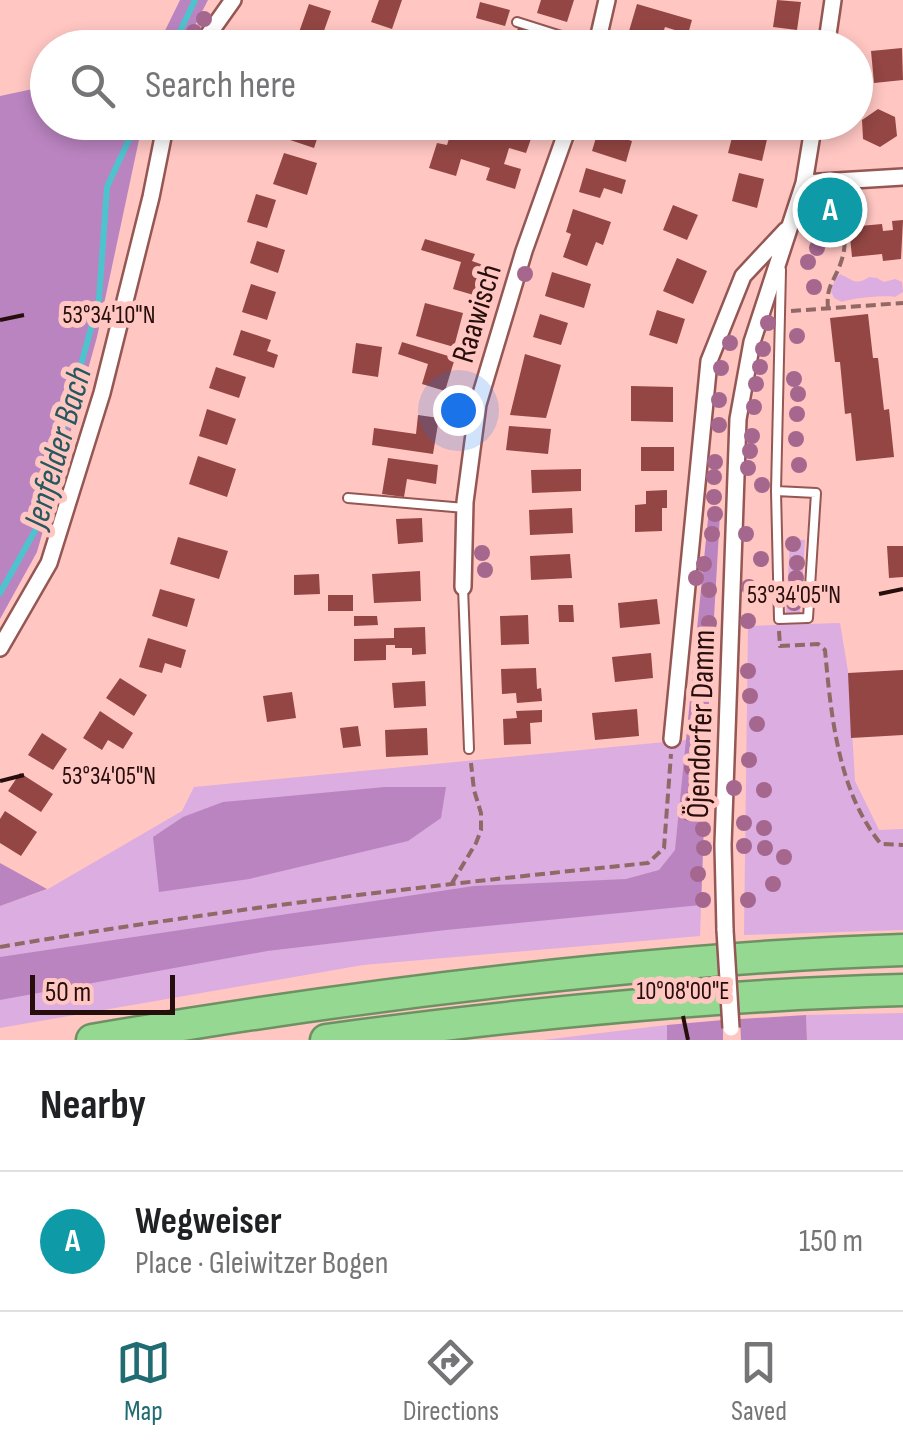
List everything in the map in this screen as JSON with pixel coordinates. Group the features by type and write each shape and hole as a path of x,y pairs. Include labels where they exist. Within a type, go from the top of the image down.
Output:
{"highway":[{"path":"92,1040 445,986 687,962 903,950"},
{"path":"326,1040 452,1023 671,1002 903,990"}],"street":[{"path":"212,30 233,0"},
{"path":"600,30 607,0"},
{"path":"829,30 834,0"},
{"path":"0,648 49,563 102,394 162,140"},
{"name":"Raawisch","path":"463,586 465,508 478,404 524,251 564,140"},
{"name":"Öjendorfer Damm","path":"731,1034 723,845 738,419 752,342 804,183 811,140"},
{"path":"804,183 903,177"},
{"name":"Öjendorfer Damm","path":"672,739 709,361 743,276 788,228"}],"lane":[{"path":"516,22 542,30"},
{"path":"776,491 816,493 808,618 779,619 776,491 780,256"},
{"path":"348,498 465,508"},
{"path":"463,586 469,749"}],"path":[{"path":"828,308 827,293 840,266 846,238 832,198 833,181"},
{"path":"781,312 903,303"},
{"path":"779,619 780,646 818,644 825,650 842,764 866,826 881,844 903,844"},
{"path":"0,947 148,922 452,883 648,864 664,848 672,739"},
{"path":"452,883 481,830 469,749"}],"shaded area":[{"path":"180,0 208,0 193,30 165,30"},
{"path":"30,90 30,140 139,140 97,337 37,552 0,619 0,96"},
{"path":"840,274 858,282 869,277 884,282 895,279 902,282 903,292 895,297 842,302 831,291"},
{"path":"709,509 720,514 701,905 267,951 0,1000 0,957 474,886 626,879 659,870 675,850"},
{"path":"790,539 805,540 800,614 786,613"},
{"path":"840,623 849,677 855,781 879,830 903,829 903,930 744,935 748,626"},
{"path":"707,738 700,936 363,965 0,1028 0,906 48,889 182,811 194,787"},
{"path":"385,787 446,787 441,818 408,841 249,879 159,892 153,837 183,817 223,802"},
{"path":"0,863 47,889 0,906"},
{"path":"903,1013 903,1040 807,1040 806,1015"},
{"path":"806,1015 807,1040 741,1040 740,1019"},
{"path":"723,1020 723,1040 667,1040 667,1025"},
{"path":"667,1025 667,1040 543,1040"}],"building":[{"path":"379,0 402,0 392,29 371,22"},
{"path":"541,0 574,0 567,22 537,13"},
{"path":"777,0 801,2 797,30 773,27"},
{"path":"480,2 510,10 505,26 476,18"},
{"path":"309,4 331,11 324,30 300,30"},
{"path":"637,4 692,20 689,30 629,30"},
{"path":"902,48 903,80 874,83 873,51"},
{"path":"878,109 895,117 897,136 880,147 865,140 873,140 873,112"},
{"path":"290,140 317,140 314,148"},
{"path":"449,140 530,140 526,153 509,148 504,164 521,169 515,189 486,180 490,168 461,159 456,176 429,168 437,143 447,145"},
{"path":"595,140 632,141 626,162 592,151"},
{"path":"731,140 767,140 762,161 728,153"},
{"path":"284,153 317,163 307,195 273,184"},
{"path":"586,168 626,180 622,194 604,188 600,198 579,192"},
{"path":"739,173 764,179 757,208 732,201"},
{"path":"256,194 276,200 267,228 247,222"},
{"path":"673,205 698,215 687,240 663,230"},
{"path":"573,209 611,222 603,245 596,242 587,266 563,257 571,234 566,232"},
{"path":"903,220 901,259 883,261 882,254 852,257 849,227 882,224 883,231 893,230 892,221"},
{"path":"425,239 475,254 472,261 486,266 477,296 453,289 461,262 421,250"},
{"path":"257,241 285,250 278,273 250,263"},
{"path":"677,258 707,271 693,304 663,291"},
{"path":"552,272 591,284 584,308 545,296"},
{"path":"251,284 276,292 267,320 242,312"},
{"path":"425,303 463,313 454,347 416,336"},
{"path":"657,310 685,319 677,344 649,335"},
{"path":"540,314 568,323 561,345 533,337"},
{"path":"868,314 884,410 889,409 894,457 856,461 851,413 845,414 840,362 835,362 830,318"},
{"path":"241,330 271,340 267,351 278,355 274,368 233,355"},
{"path":"402,342 455,358 445,391 422,384 428,364 398,354"},
{"path":"356,343 382,347 378,377 352,373"},
{"path":"525,354 561,365 546,418 510,415"},
{"path":"216,367 246,377 239,398 209,388"},
{"path":"631,386 673,387 673,422 631,421"},
{"path":"207,409 236,419 227,445 199,436"},
{"path":"418,415 439,418 433,454 372,445 374,428 416,434"},
{"path":"509,426 551,429 548,454 506,450"},
{"path":"641,447 674,447 674,471 641,471"},
{"path":"198,456 236,469 227,497 189,484"},
{"path":"388,458 438,465 436,484 407,479 404,497 382,494"},
{"path":"581,469 581,491 532,493 531,470"},
{"path":"667,490 662,531 635,532 635,505 646,504 646,491"},
{"path":"572,508 573,533 530,535 529,510"},
{"path":"422,518 423,542 398,544 396,519"},
{"path":"178,537 228,551 219,579 170,564"},
{"path":"887,546 903,546 903,577 889,578"},
{"path":"570,554 572,578 531,580 530,556"},
{"path":"420,571 421,601 374,603 372,574"},
{"path":"319,574 320,594 294,595 294,575"},
{"path":"160,589 195,599 187,627 152,616"},
{"path":"328,595 353,595 353,611 328,611"},
{"path":"657,599 660,624 620,628 618,603"},
{"path":"558,605 573,605 574,622 559,622"},
{"path":"528,615 529,644 501,645 500,616"},
{"path":"354,616 377,616 378,625 354,626"},
{"path":"425,627 426,654 412,655 412,648 386,645 386,660 354,661 354,639 394,638 394,628"},
{"path":"148,638 186,650 181,668 165,663 162,673 139,667"},
{"path":"651,653 653,678 615,682 612,657"},
{"path":"536,668 542,701 517,703 516,693 502,694 501,669"},
{"path":"903,670 903,735 851,738 848,673"},
{"path":"120,678 147,695 134,716 106,698"},
{"path":"425,681 426,706 394,708 392,683"},
{"path":"292,692 296,718 267,722 263,696"},
{"path":"637,709 639,736 595,740 592,713"},
{"path":"542,710 542,722 530,723 531,744 504,745 503,719 517,718 516,711"},
{"path":"100,711 133,733 123,749 108,740 102,750 83,738"},
{"path":"358,726 361,746 343,748 340,728"},
{"path":"427,728 428,755 386,757 385,730"},
{"path":"42,733 67,749 53,770 28,755"},
{"path":"20,773 53,794 41,812 8,791"},
{"path":"5,811 37,832 21,856 0,843 0,819"}],"waterway":[{"name":"Jenfelder Bach","path":"181,30 195,0"},
{"name":"Jenfelder Bach","path":"0,593 36,529 99,299 107,187 129,140"}],"place":[{"name":"Wegweiser","path":"830,210"}]}
